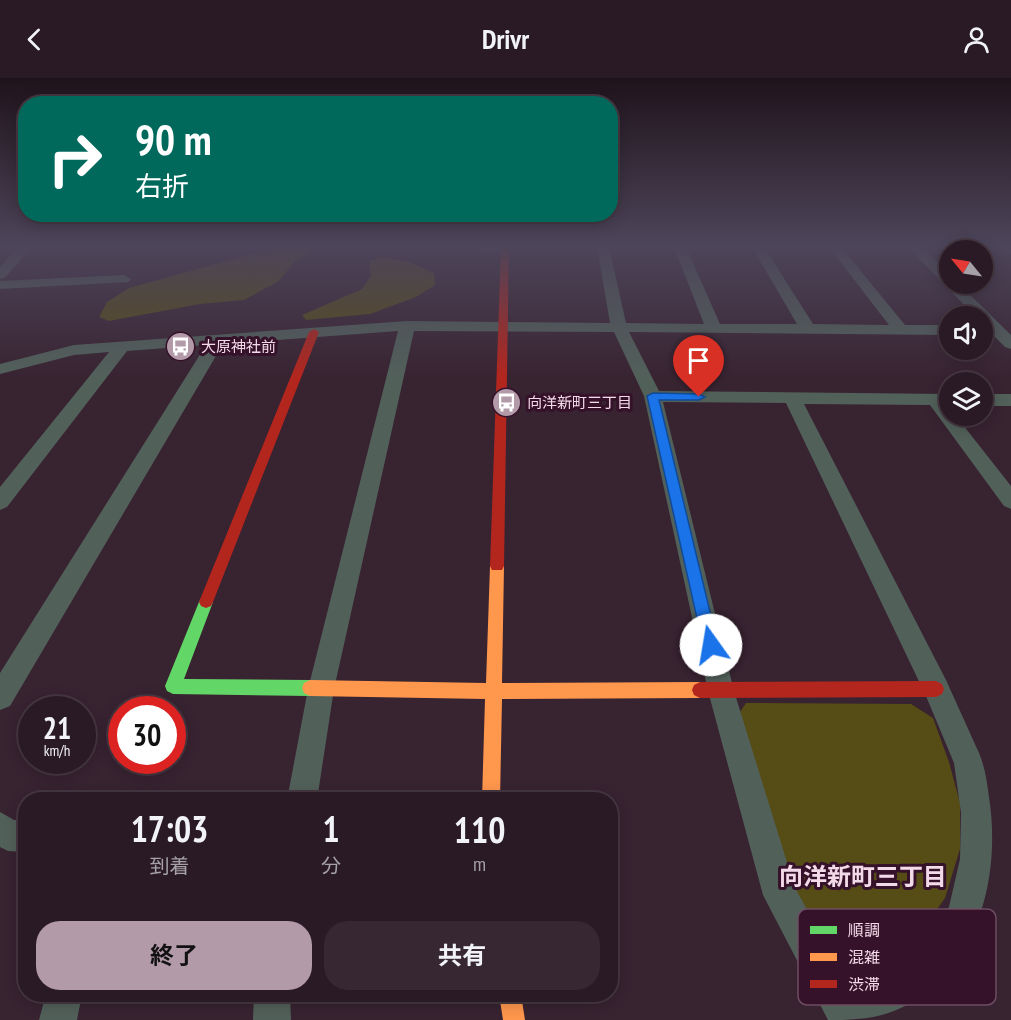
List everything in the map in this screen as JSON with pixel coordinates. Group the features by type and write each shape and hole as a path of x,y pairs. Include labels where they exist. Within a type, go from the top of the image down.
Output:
{"street":[{"path":"491,792 503,291"},
{"path":"612,291 619,327 653,396 721,691 780,895 798,928"},
{"path":"698,291 714,328"},
{"path":"785,291 808,329"},
{"path":"870,291 901,330"},
{"path":"961,294 1011,344"},
{"path":"0,369 74,351 407,326 939,330"},
{"path":"303,792 321,689 407,326"},
{"path":"314,332 173,686 494,691 936,689"},
{"path":"0,697 216,342"},
{"path":"0,502 121,348"},
{"path":"653,396 939,400"},
{"path":"792,398 936,689 969,763 976,813 976,859 966,909"},
{"path":"993,400 1011,400"},
{"path":"960,426 1011,501"},
{"path":"0,828 8,835 18,836"},
{"path":"58,1020 62,1002"},
{"path":"272,1002 272,1020"},
{"path":"511,1002 514,1020"},
{"path":"845,1015 867,1005"}],"shaded area":[{"path":"124,291 261,291 244,300 200,304 109,321 99,317 107,302"},
{"path":"357,291 426,291 416,297 370,314 306,320 302,315"},
{"path":"746,703 911,704 933,718 949,762 960,803 960,849 945,898 937,909 805,909 781,861 740,712"}],"traffic: fast":[{"path":"206,602 173,686 310,688"}],"traffic: slow":[{"path":"491,792 497,566"},
{"path":"310,688 494,691 700,690"},
{"path":"511,1002 514,1020"}],"traffic: jam":[{"path":"497,566 504,291"},
{"path":"206,602 314,332"},
{"path":"700,690 936,689"}],"place":[{"name":"大原神社前","path":"180,347"},
{"name":"向洋新町三丁目","path":"506,403"}],"district":[{"name":"向洋新町三丁目","path":"863,877"}],"route":[{"path":"699,397 653,396 711,645"}]}
